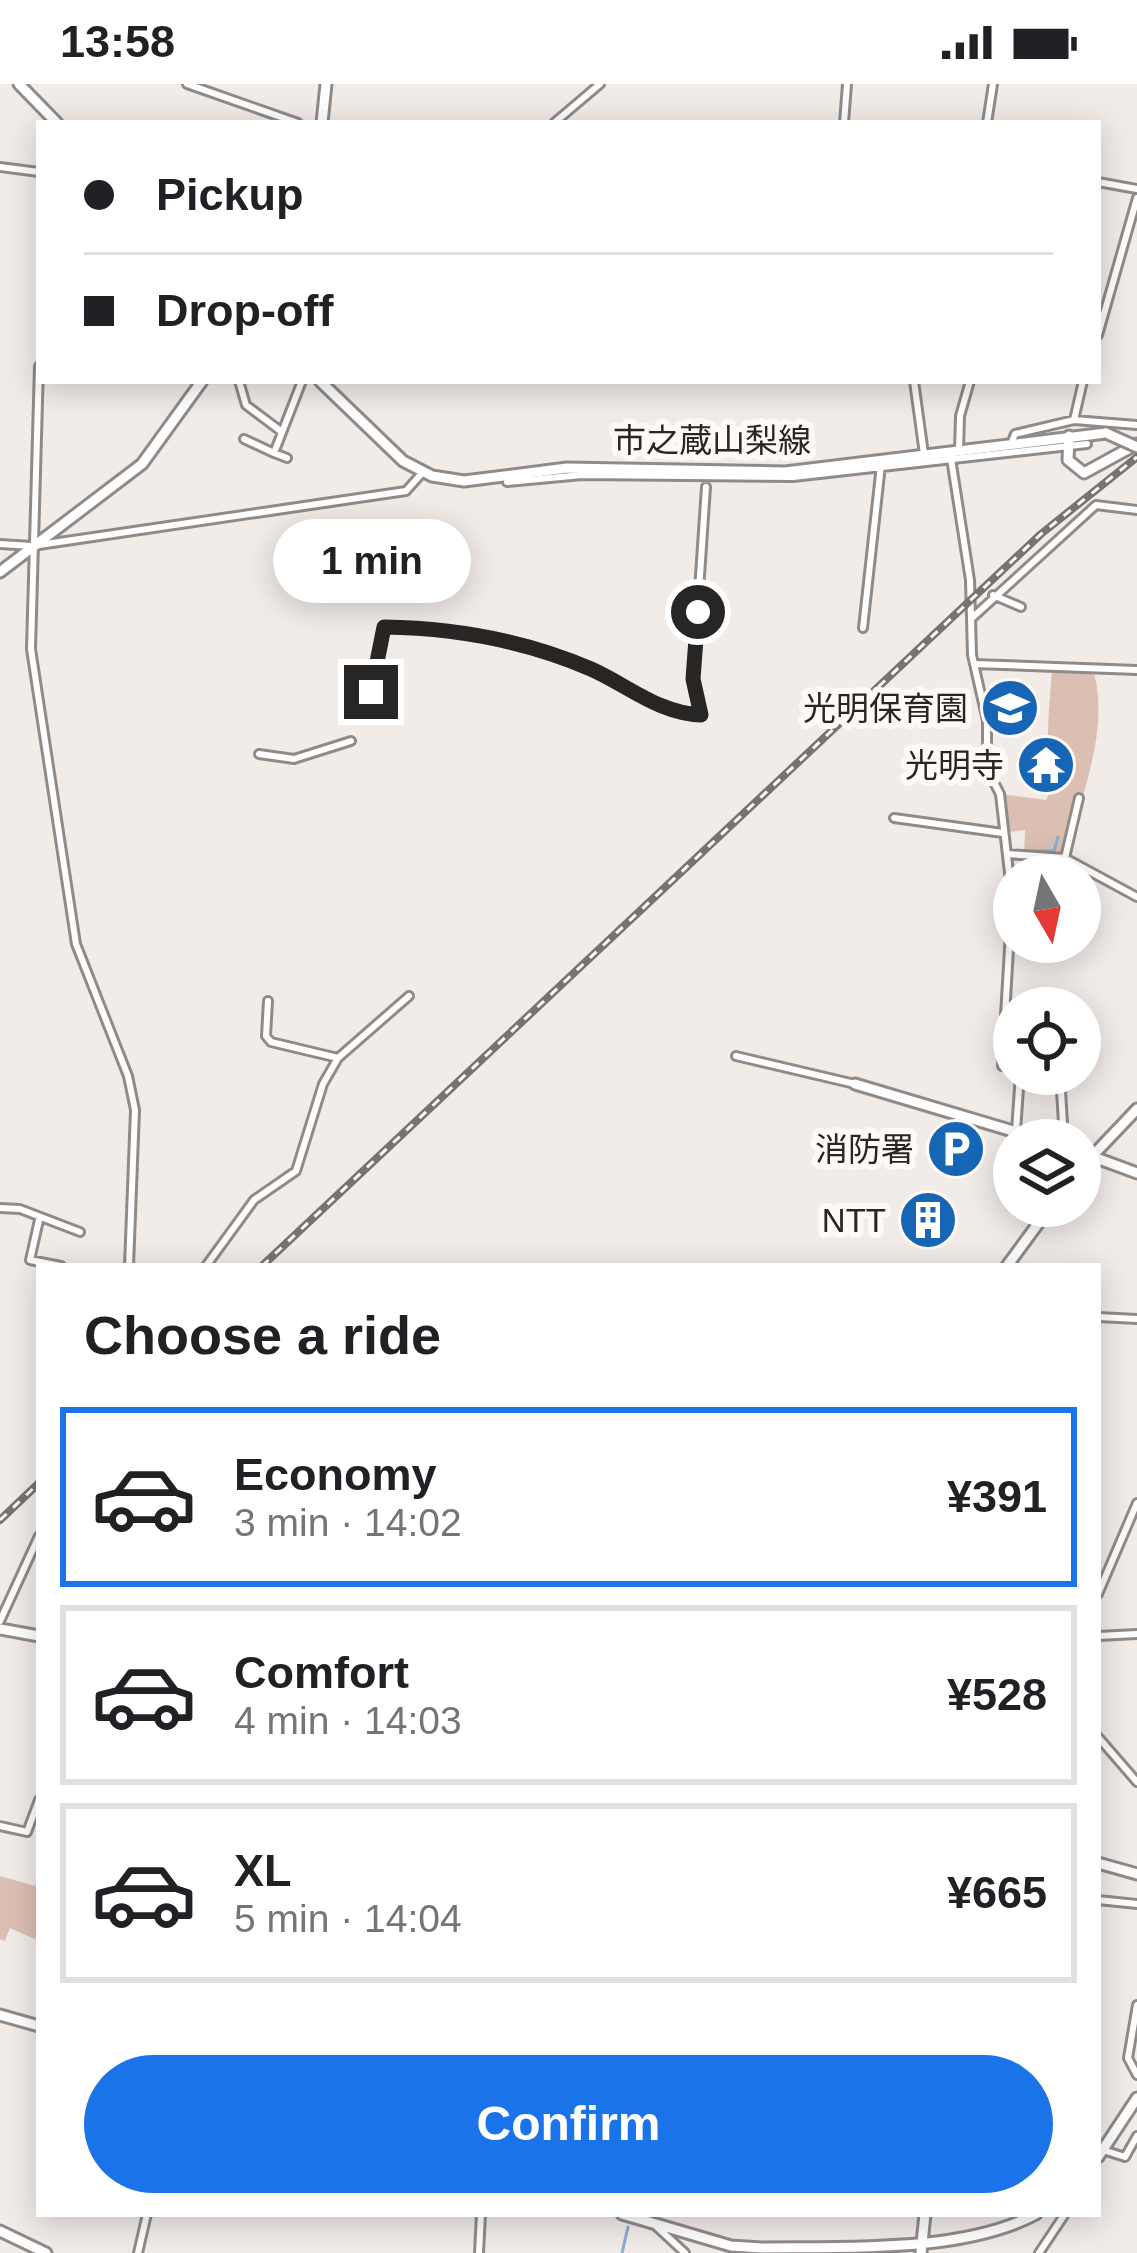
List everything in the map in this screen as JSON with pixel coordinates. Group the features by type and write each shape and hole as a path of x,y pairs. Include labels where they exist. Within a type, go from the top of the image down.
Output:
{"main road":[{"path":"322,120 326,84"},
{"path":"24,86 52,120"},
{"path":"0,572 142,464 200,384"},
{"path":"323,384 403,461 424,472"},
{"name":"市之蔵山梨線","path":"424,472 464,481 567,468 714,473 881,463 1106,433 1137,445"},
{"path":"1069,436 1066,450 1071,465 1088,473 1137,445"},
{"path":"855,1084 993,1124"},
{"path":"1101,1140 1137,1108"},
{"path":"1101,1160 1137,1173"},
{"path":"1009,1263 1036,1227"},
{"path":"0,1625 36,1635"},
{"path":"1101,1864 1137,1874"},
{"path":"0,2014 36,2025"},
{"path":"1103,2149 1137,2098"},
{"path":"632,2217 738,2250 922,2240 998,2230 1029,2217"},
{"path":"921,2253 925,2217"},
{"path":"0,2231 46,2253"}],"street":[{"path":"187,84 289,120"},
{"path":"558,120 600,84"},
{"path":"844,120 847,84"},
{"path":"987,120 993,84"},
{"path":"0,167 36,172"},
{"path":"1101,183 1137,189"},
{"path":"1101,328 1137,198"},
{"path":"1101,306 1110,308"},
{"path":"38,384 31,649 76,944 128,1076 135,1110 129,1263"},
{"path":"240,384 246,405 282,432"},
{"path":"274,453 301,384"},
{"path":"914,384 924,455"},
{"path":"969,384 953,454 974,664 985,699 987,769 1000,794 1012,939 1008,987"},
{"path":"1074,420 1082,384"},
{"path":"1011,444 1015,434 1074,420 1137,425"},
{"path":"244,439 287,458"},
{"path":"507,482 582,475 771,478 953,454 1042,447 1066,450 1087,444"},
{"path":"863,628 881,463"},
{"path":"0,544 32,546 406,491 424,472"},
{"path":"371,692 384,627 445,627 572,662 645,700 701,715 693,679 706,487"},
{"path":"972,617 1096,505 1137,510"},
{"path":"993,595 1021,607"},
{"path":"974,664 1137,670"},
{"path":"259,754 294,759 351,741"},
{"path":"1066,855 1079,798"},
{"path":"895,818 1003,833"},
{"path":"1006,854 1021,855"},
{"path":"1101,878 1137,897"},
{"path":"208,1263 254,1200 296,1171 322,1084 338,1058 409,996"},
{"path":"268,1001 266,1036 271,1042 338,1058"},
{"path":"736,1056 855,1084"},
{"path":"0,1208 20,1209 80,1232"},
{"path":"39,1220 31,1260 46,1263"},
{"path":"1101,1317 1137,1319"},
{"path":"1101,1587 1137,1503"},
{"path":"0,1625 36,1543"},
{"path":"1101,1636 1137,1634"},
{"path":"1101,1740 1137,1782"},
{"path":"0,1826 27,1832 36,1808"},
{"path":"1101,1900 1137,1904"},
{"path":"1137,2005 1128,2058 1137,2075"},
{"path":"1103,2149 1125,2157 1137,2136"},
{"path":"138,2253 146,2217"},
{"path":"479,2253 481,2217"},
{"path":"1039,2253 1063,2217"},
{"path":"655,2224 685,2253"}],"shaded area":[{"path":"1052,667 1093,669 1098,692 1096,740 1066,855 1024,855 1025,830 1003,833 1000,794 1046,800 1052,775 1048,735"},
{"path":"0,1876 36,1886 36,1940 10,1928 5,1941 0,1939"}],"waterway":[{"path":"1011,851 1054,851 1058,837"},
{"path":"622,2253 628,2227"}],"railway":[{"path":"265,1263 1041,534 1137,457"},
{"path":"0,1520 36,1486"}],"place":[{"name":"光明保育園","path":"1010,708"},
{"name":"光明寺","path":"1046,765"},
{"name":"消防署","path":"956,1149"},
{"name":"NTT","path":"928,1220"}],"route":[{"path":"371,692 384,627 445,627 572,662 645,700 701,715 693,679 698,612"}]}
